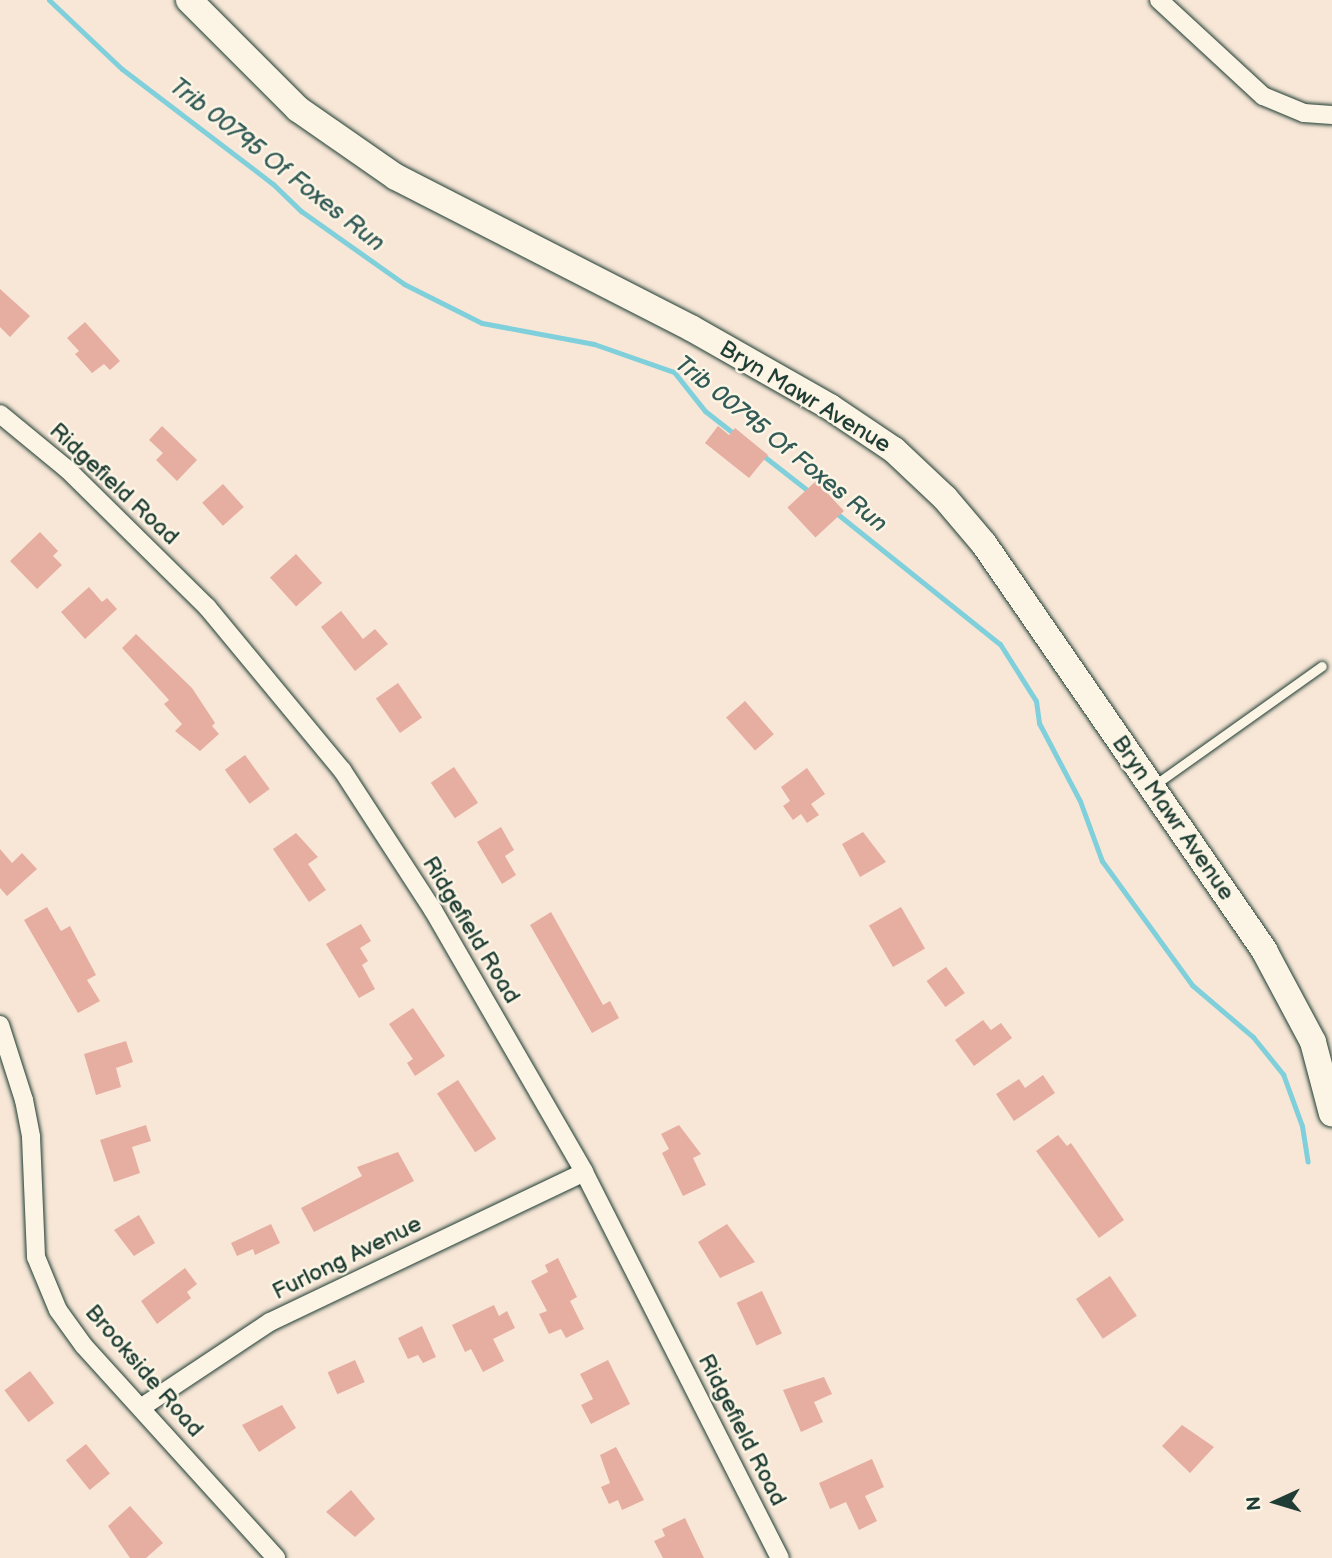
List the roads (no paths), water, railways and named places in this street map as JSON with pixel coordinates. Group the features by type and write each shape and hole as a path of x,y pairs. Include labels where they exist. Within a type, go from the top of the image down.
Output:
{"main road":[{"name":"Bryn Mawr Avenue","path":"188,0 298,109 396,177 733,351 894,450 945,498 984,544 1283,980 1313,1042 1332,1114"}],"street":[{"path":"1159,0 1263,96 1304,113 1332,115"},
{"name":"Ridgefield Road","path":"0,414 67,469 207,607 342,770 433,910 584,1172 780,1558"},
{"name":"Brookside Road","path":"0,1025 24,1100 34,1236 42,1279 84,1346 276,1558"},
{"name":"Furlong Avenue","path":"142,1407 270,1322 584,1172"}],"lane":[{"path":"1152,787 1322,666"}],"waterway":[{"name":"Trib 00795 Of Foxes Run","path":"49,0 122,69 273,184 301,211 404,284 482,323 594,344 674,372 705,411 736,435"},
{"name":"Trib 00795 Of Foxes Run","path":"761,454 811,493"},
{"name":"Trib 00795 Of Foxes Run","path":"835,512 1000,644 1036,701 1039,723 1080,801 1102,861 1192,985 1253,1037 1283,1074 1302,1126 1308,1162"}]}
